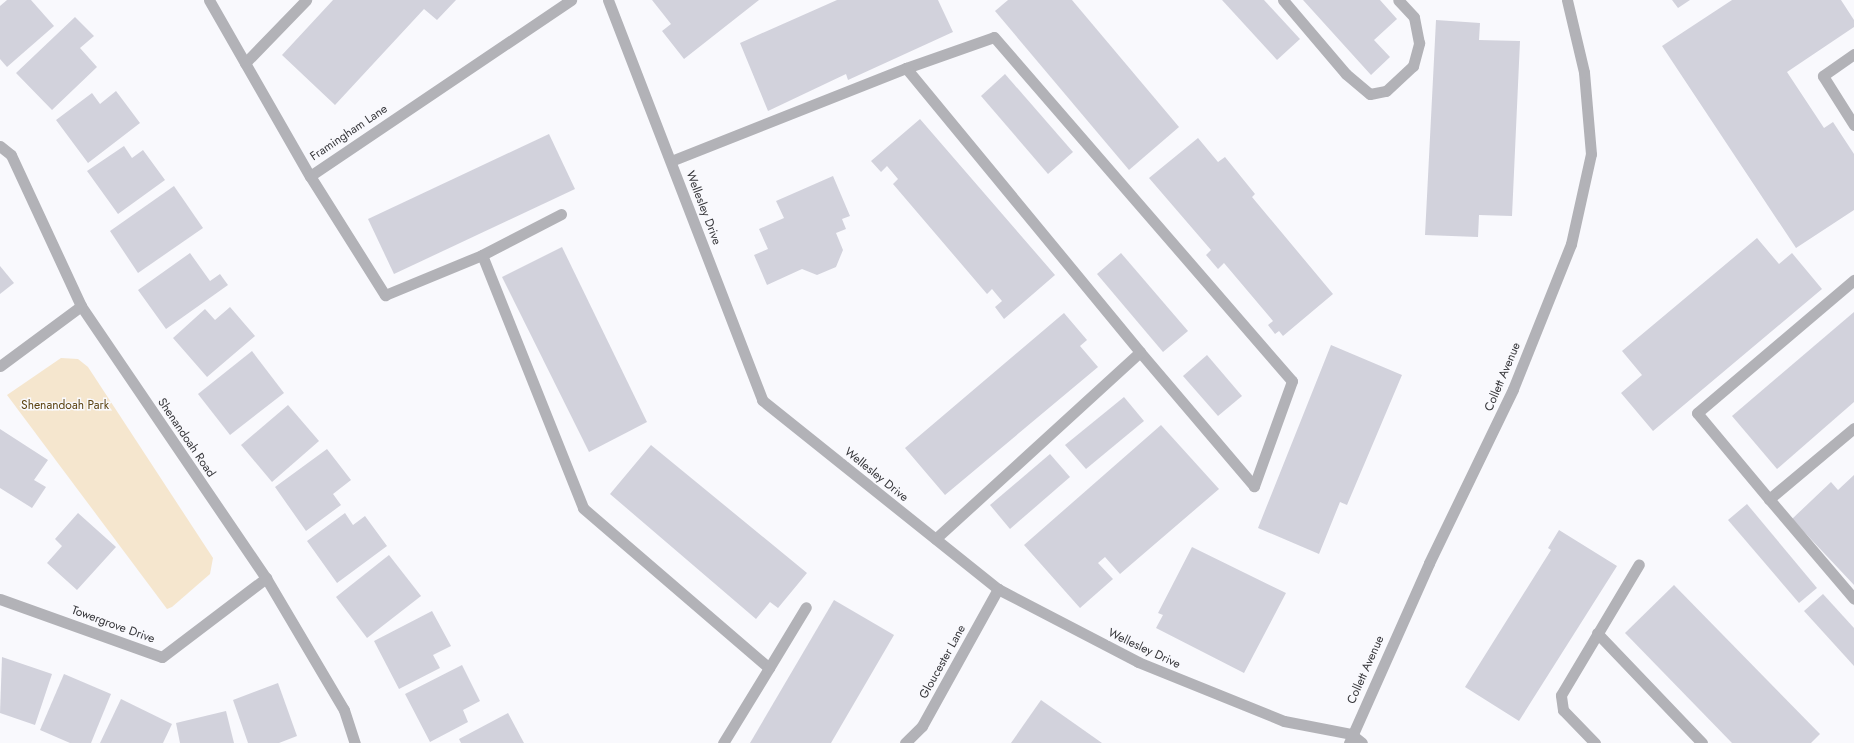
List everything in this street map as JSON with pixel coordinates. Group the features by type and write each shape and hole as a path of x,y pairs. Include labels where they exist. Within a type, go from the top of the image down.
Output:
{"street":[{"name":"Framingham Lane","path":"209,0 310,176 571,0"},
{"path":"245,63 306,0"},
{"name":"Wellesley Drive","path":"608,0 762,400 998,589 1138,662 1284,721 1350,738"},
{"path":"1283,0 1346,74 1370,94 1386,91 1413,66 1419,43 1414,17 1398,0"},
{"name":"Collett Avenue","path":"1350,738 1429,563 1513,389 1571,244 1590,154 1584,72 1566,0"},
{"path":"671,161 906,68 994,37 1292,381 1254,486 1140,352 906,68"},
{"path":"1854,54 1823,76 1854,125"},
{"name":"Shenandoah Road","path":"0,146 11,155 81,306 266,578 344,710 355,743"},
{"path":"310,176 385,295 482,255 561,214"},
{"path":"482,255 583,508 769,668"},
{"path":"1854,280 1697,412 1854,599"},
{"path":"0,366 81,306"},
{"path":"935,540 1140,352"},
{"path":"1769,499 1854,428"},
{"path":"1595,743 1563,710 1560,700 1597,633 1639,564"},
{"name":"Towergrove Drive","path":"0,599 162,657 266,578"},
{"name":"Gloucester Lane","path":"905,743 922,726 998,589"},
{"path":"723,743 806,607"},
{"path":"1597,633 1702,743"},
{"path":"1350,738 1362,743"}],"green space":[{"name":"Shenandoah Park","path":"61,358 78,359 88,367 213,558 210,574 172,607 167,609 7,395"}],"building":[{"path":"7,0 31,0 54,26 7,67 0,59 0,6"},
{"path":"333,0 456,0 437,20 424,9 335,105 282,55"},
{"path":"652,0 759,0 684,59 662,31 671,24"},
{"path":"837,0 938,0 953,32 848,80 846,74 768,111 740,43"},
{"path":"1008,0 1072,0 1179,127 1129,170 995,11"},
{"path":"1222,0 1264,0 1300,39 1277,60"},
{"path":"1303,0 1380,0 1397,19 1374,40 1390,57 1371,75"},
{"path":"1672,0 1690,0 1678,8"},
{"path":"1732,0 1841,0 1854,20 1854,27 1787,72 1824,128 1833,122 1854,154 1854,210 1796,248 1662,46"},
{"path":"75,17 94,36 80,48 97,67 52,110 16,73"},
{"path":"1436,20 1480,23 1479,40 1520,41 1512,216 1479,215 1478,237 1425,235"},
{"path":"1005,74 1073,152 1048,174 981,96"},
{"path":"116,91 140,123 88,163 56,120 92,93 100,104"},
{"path":"920,119 1055,275 1004,319 995,307 1002,301 992,289 987,294 893,184 898,179 887,166 881,172 871,161"},
{"path":"549,134 575,189 394,274 368,219"},
{"path":"1198,138 1218,162 1225,157 1255,194 1252,197 1333,294 1283,336 1279,331 1275,334 1268,325 1273,321 1224,263 1218,269 1206,255 1211,250 1149,178"},
{"path":"124,146 132,158 143,150 165,180 118,214 87,171"},
{"path":"833,176 850,216 842,219 846,229 836,233 843,250 836,267 817,275 802,269 767,285 754,255 768,249 759,229 784,218 776,201"},
{"path":"174,186 203,228 138,273 110,231"},
{"path":"1757,238 1779,264 1792,253 1822,289 1653,431 1621,393 1642,375 1622,351"},
{"path":"562,247 647,422 589,452 502,277"},
{"path":"190,253 210,281 220,274 228,285 166,329 138,290"},
{"path":"1121,253 1188,331 1163,352 1097,274"},
{"path":"0,266 14,283 0,294"},
{"path":"230,307 255,336 207,377 173,338 205,309 215,320"},
{"path":"1854,312 1854,402 1777,469 1732,416"},
{"path":"1064,313 1087,340 1080,346 1098,367 945,495 905,448"},
{"path":"1331,345 1402,375 1347,505 1340,502 1319,554 1258,528"},
{"path":"252,351 284,393 230,435 198,394"},
{"path":"1207,355 1242,396 1218,416 1183,376"},
{"path":"1124,397 1144,421 1086,469 1065,445"},
{"path":"288,405 319,441 272,482 241,445"},
{"path":"1161,425 1219,489 1120,574 1105,557 1098,563 1113,579 1080,608 1024,545"},
{"path":"0,429 48,460 34,480 46,487 32,508 0,488"},
{"path":"651,445 807,573 778,608 770,602 756,619 610,494"},
{"path":"327,449 351,480 333,494 341,505 306,531 275,487"},
{"path":"1050,454 1070,477 1010,529 990,505"},
{"path":"1854,475 1854,585 1792,519 1831,482 1838,490"},
{"path":"1747,504 1817,588 1799,603 1728,520"},
{"path":"78,513 116,547 77,590 47,563 62,546 55,539"},
{"path":"345,513 353,525 365,516 387,546 337,583 307,541"},
{"path":"1559,530 1617,566 1519,721 1465,687 1551,550 1548,548"},
{"path":"1192,547 1286,593 1244,673 1156,628 1163,615 1158,613"},
{"path":"389,555 421,596 367,638 336,597"},
{"path":"1674,585 1820,734 1811,743 1732,743 1625,633"},
{"path":"1823,594 1854,628 1854,666 1804,611"},
{"path":"834,600 894,635 831,743 750,743"},
{"path":"432,611 451,646 433,655 440,668 399,689 374,641"},
{"path":"2,657 52,674 35,725 0,713"},
{"path":"462,665 480,701 463,710 468,722 430,742 405,694"},
{"path":"64,674 111,694 91,743 70,743 40,730"},
{"path":"278,683 297,736 279,743 248,743 233,700"},
{"path":"121,699 172,724 163,743 100,743"},
{"path":"1041,700 1102,743 1011,743"},
{"path":"226,711 234,743 180,743 176,723"},
{"path":"508,713 524,743 461,743 459,739"}]}
